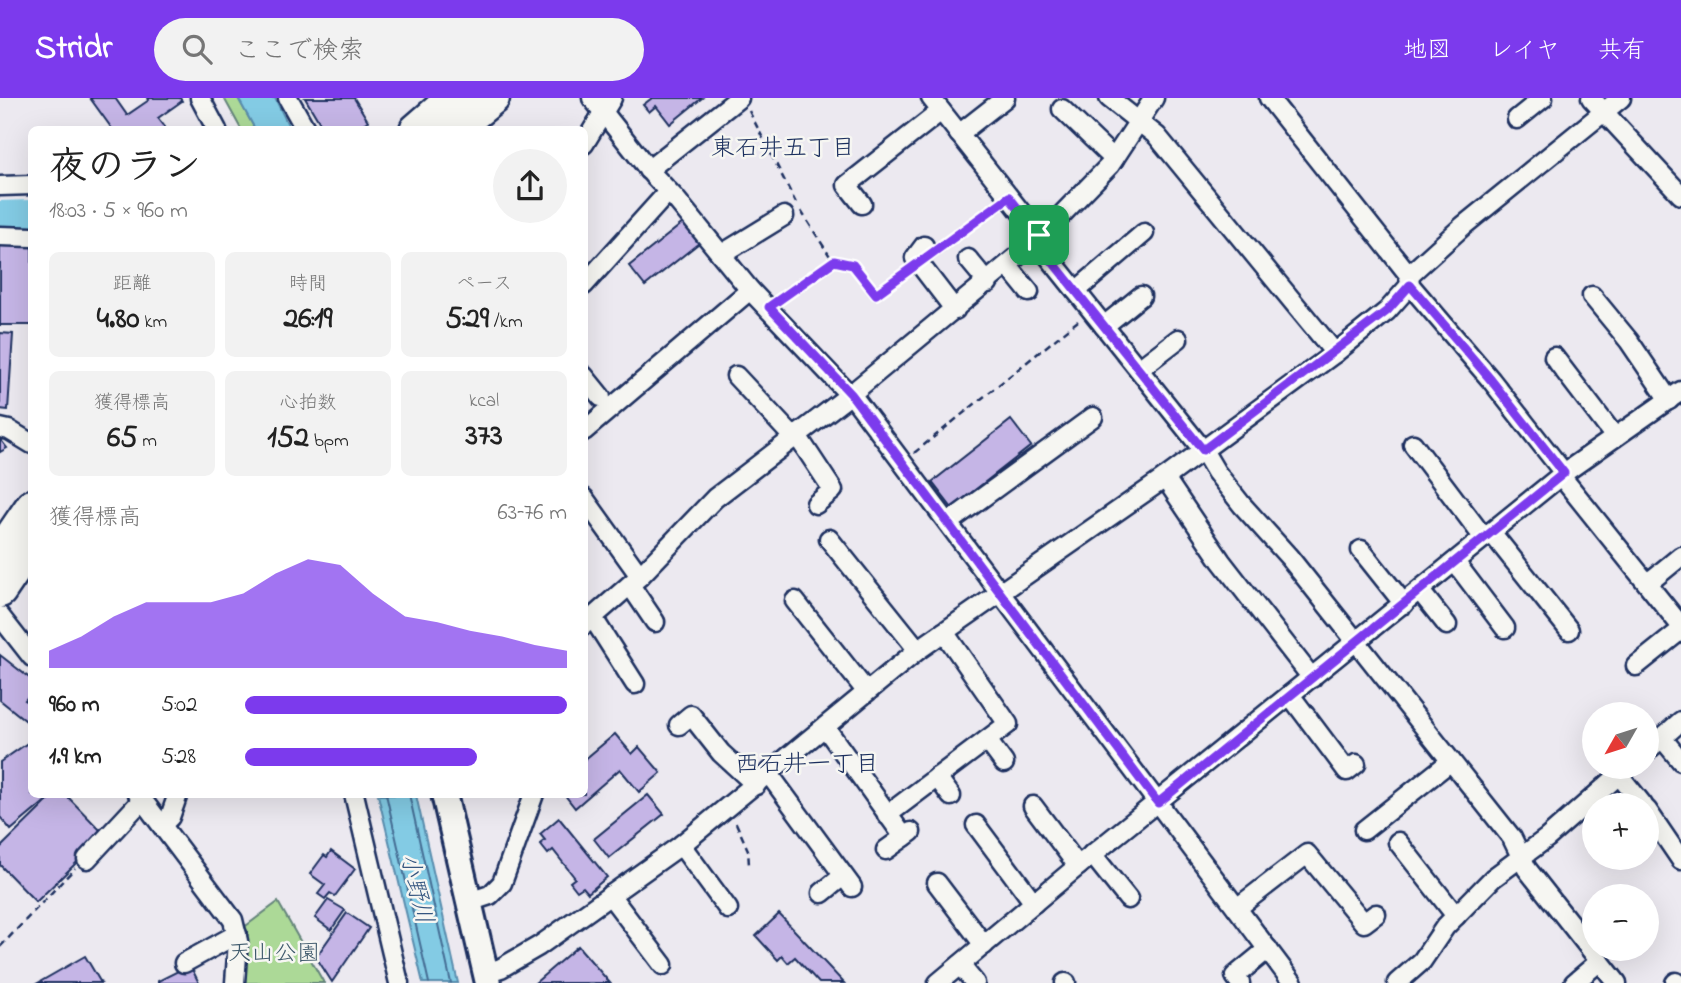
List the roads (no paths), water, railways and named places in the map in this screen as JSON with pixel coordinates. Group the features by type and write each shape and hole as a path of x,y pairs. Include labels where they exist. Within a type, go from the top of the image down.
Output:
{"highway":[{"path":"421,126 453,98"},
{"path":"459,126 493,98"},
{"path":"0,553 28,512"},
{"path":"0,591 28,550"}],"street":[{"path":"200,98 215,126"},
{"path":"288,98 304,126"},
{"path":"959,134 1005,98"},
{"path":"1110,98 1157,136 1335,353"},
{"path":"635,684 589,622 635,581 715,498 1008,266 1068,209 1114,159 1154,98"},
{"path":"1270,98 1681,628 1636,666"},
{"path":"1517,119 1543,98"},
{"path":"1591,98 1681,195"},
{"path":"450,798 486,978 539,946 681,845 918,650 1165,478 1335,353 1387,311 1409,280 1463,226 1621,98"},
{"path":"588,136 603,102"},
{"path":"603,102 648,170 751,290 850,393 1293,983"},
{"path":"648,170 744,104"},
{"path":"862,204 847,185 936,104 1009,197 1076,291 1203,450 1242,505 1357,642 1451,761 1522,856 1527,869 1582,938"},
{"path":"1062,109 1114,159"},
{"path":"0,186 28,185"},
{"path":"588,281 668,192"},
{"path":"722,254 784,216"},
{"path":"1076,291 1130,256 1144,233"},
{"path":"0,236 28,237"},
{"path":"922,255 955,310"},
{"path":"968,259 988,283"},
{"path":"1008,266 1029,292"},
{"path":"588,428 751,290"},
{"path":"1104,326 1141,296"},
{"path":"937,983 1092,854 1563,475 1675,396 1592,296"},
{"path":"1139,369 1178,339"},
{"path":"1554,357 1615,437"},
{"path":"736,376 794,435 833,491 816,504"},
{"path":"588,381 601,397"},
{"path":"949,522 1093,417"},
{"path":"0,428 9,430 28,442"},
{"path":"1414,455 1488,535 1569,630"},
{"path":"1165,478 1221,561 1312,678"},
{"path":"588,505 635,581 655,622"},
{"path":"829,539 918,650"},
{"path":"1361,550 1404,604"},
{"path":"1648,583 1681,556"},
{"path":"1455,562 1505,628"},
{"path":"1420,591 1447,625"},
{"path":"795,601 866,691"},
{"path":"0,616 28,652"},
{"path":"887,815 1009,724 944,632"},
{"path":"1290,695 1347,771 1356,764"},
{"path":"679,725 691,715 721,753 762,779 847,882 822,893"},
{"path":"1659,741 1681,721"},
{"path":"825,727 887,815 908,834 886,850"},
{"path":"1662,738 1681,761"},
{"path":"987,740 1004,763"},
{"path":"1364,830 1451,761"},
{"path":"937,777 951,796"},
{"path":"1397,983 1422,961 1456,916 1493,878 1547,838 1615,779"},
{"path":"87,859 139,798"},
{"path":"141,798 224,905 237,934 235,983"},
{"path":"162,825 173,810 177,798"},
{"path":"355,798 399,983"},
{"path":"469,902 490,895 502,883 533,798"},
{"path":"1033,806 1078,866"},
{"path":"976,825 1034,903"},
{"path":"1659,828 1681,860"},
{"path":"1398,842 1456,916"},
{"path":"681,845 728,909"},
{"path":"1092,854 1128,899"},
{"path":"1237,908 1307,854 1364,923 1376,914"},
{"path":"937,883 984,945"},
{"path":"610,895 663,965"},
{"path":"184,963 237,934"},
{"path":"1240,983 1235,976 1268,949"},
{"path":"1574,983 1600,961 1617,983"},
{"path":"960,965 975,983"}],"water":[{"path":"238,98 275,98 289,126 253,126"},
{"name":"小野川","path":"379,798 417,798 458,983 423,983"}],"waterway":[{"path":"0,215 28,214"}],"district":[{"name":"東石井五丁目","path":"783,149"},
{"name":"西石井一丁目","path":"807,765"}],"park label":[{"name":"天山公園","path":"274,954"}]}
